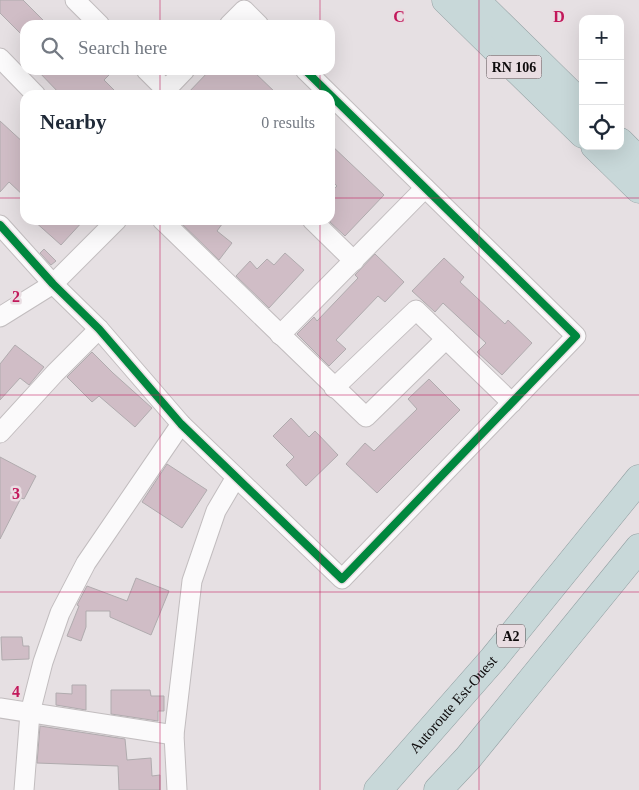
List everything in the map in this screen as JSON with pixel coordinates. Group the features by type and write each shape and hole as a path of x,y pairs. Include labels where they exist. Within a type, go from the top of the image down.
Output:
{"highway":[{"name":"RN 106","path":"446,0 579,130"},
{"name":"RN 106","path":"475,0 582,105"},
{"path":"624,146 639,161"},
{"path":"599,150 639,189"},
{"name":"Autoroute Est-Ouest","path":"378,790 493,659 639,479"},
{"path":"438,790 468,758 639,548"}],"street":[{"path":"75,0 95,20"},
{"path":"234,20 249,5 256,20"},
{"path":"0,58 31,90"},
{"path":"150,75 162,90"},
{"path":"166,90 180,75"},
{"path":"310,75 325,90"},
{"path":"0,225 53,284 99,329 181,424 342,579 576,336 335,100"},
{"path":"280,335 425,188"},
{"path":"0,317 53,284 112,225"},
{"path":"167,225 366,417 446,339"},
{"path":"317,225 354,262"},
{"path":"334,388 416,310 512,402"},
{"path":"0,433 55,373 99,329"},
{"path":"24,790 30,713 43,662 60,613 86,563 181,424"},
{"path":"177,790 174,735 192,581 216,511 236,477"},
{"path":"0,708 174,735"}],"building":[{"path":"0,0 23,0 43,20 20,20 20,33 0,13"},
{"path":"42,75 109,75 104,80 114,90 56,90"},
{"path":"205,75 257,75 273,90 191,90"},
{"path":"0,121 20,139 20,192 9,182 0,192"},
{"path":"335,149 384,195 345,236 333,225 335,225 335,188 337,186 335,184"},
{"path":"39,225 79,225 61,245"},
{"path":"183,225 221,225 217,231 232,243 219,260"},
{"path":"44,249 56,261 51,265 40,253"},
{"path":"285,253 304,270 269,308 236,276 250,261 257,269 267,259 274,265"},
{"path":"375,254 404,282 385,302 378,296 336,340 346,349 329,366 297,334 314,317 317,321 358,278 355,275"},
{"path":"444,258 464,277 460,282 505,324 508,320 532,343 502,375 477,352 486,343 443,303 435,312 412,291"},
{"path":"15,345 44,367 29,385 20,378 0,400 0,364"},
{"path":"92,352 152,408 135,427 99,396 92,402 67,377"},
{"path":"429,379 460,410 377,493 346,464 365,443 374,451 417,409 408,399"},
{"path":"291,418 309,437 315,431 338,455 306,486 286,465 294,457 273,436"},
{"path":"0,457 36,476 24,499 21,498 0,539"},
{"path":"167,464 207,490 182,528 142,502"},
{"path":"136,578 169,591 151,635 110,617 110,611 86,611 86,627 81,641 67,636 79,606 77,605 87,586 127,601"},
{"path":"1,637 22,637 23,646 29,646 29,659 2,660"},
{"path":"72,685 86,685 86,710 56,705 56,693 72,694"},
{"path":"111,690 150,690 151,696 164,696 164,711 158,711 158,721 111,714"},
{"path":"40,726 125,739 127,760 151,758 152,776 160,775 160,790 119,790 118,766 37,763"}],"cycle path":[{"path":"310,75 325,90"},
{"path":"0,225 53,284 99,329 181,424 342,579 576,336 335,99"}]}
